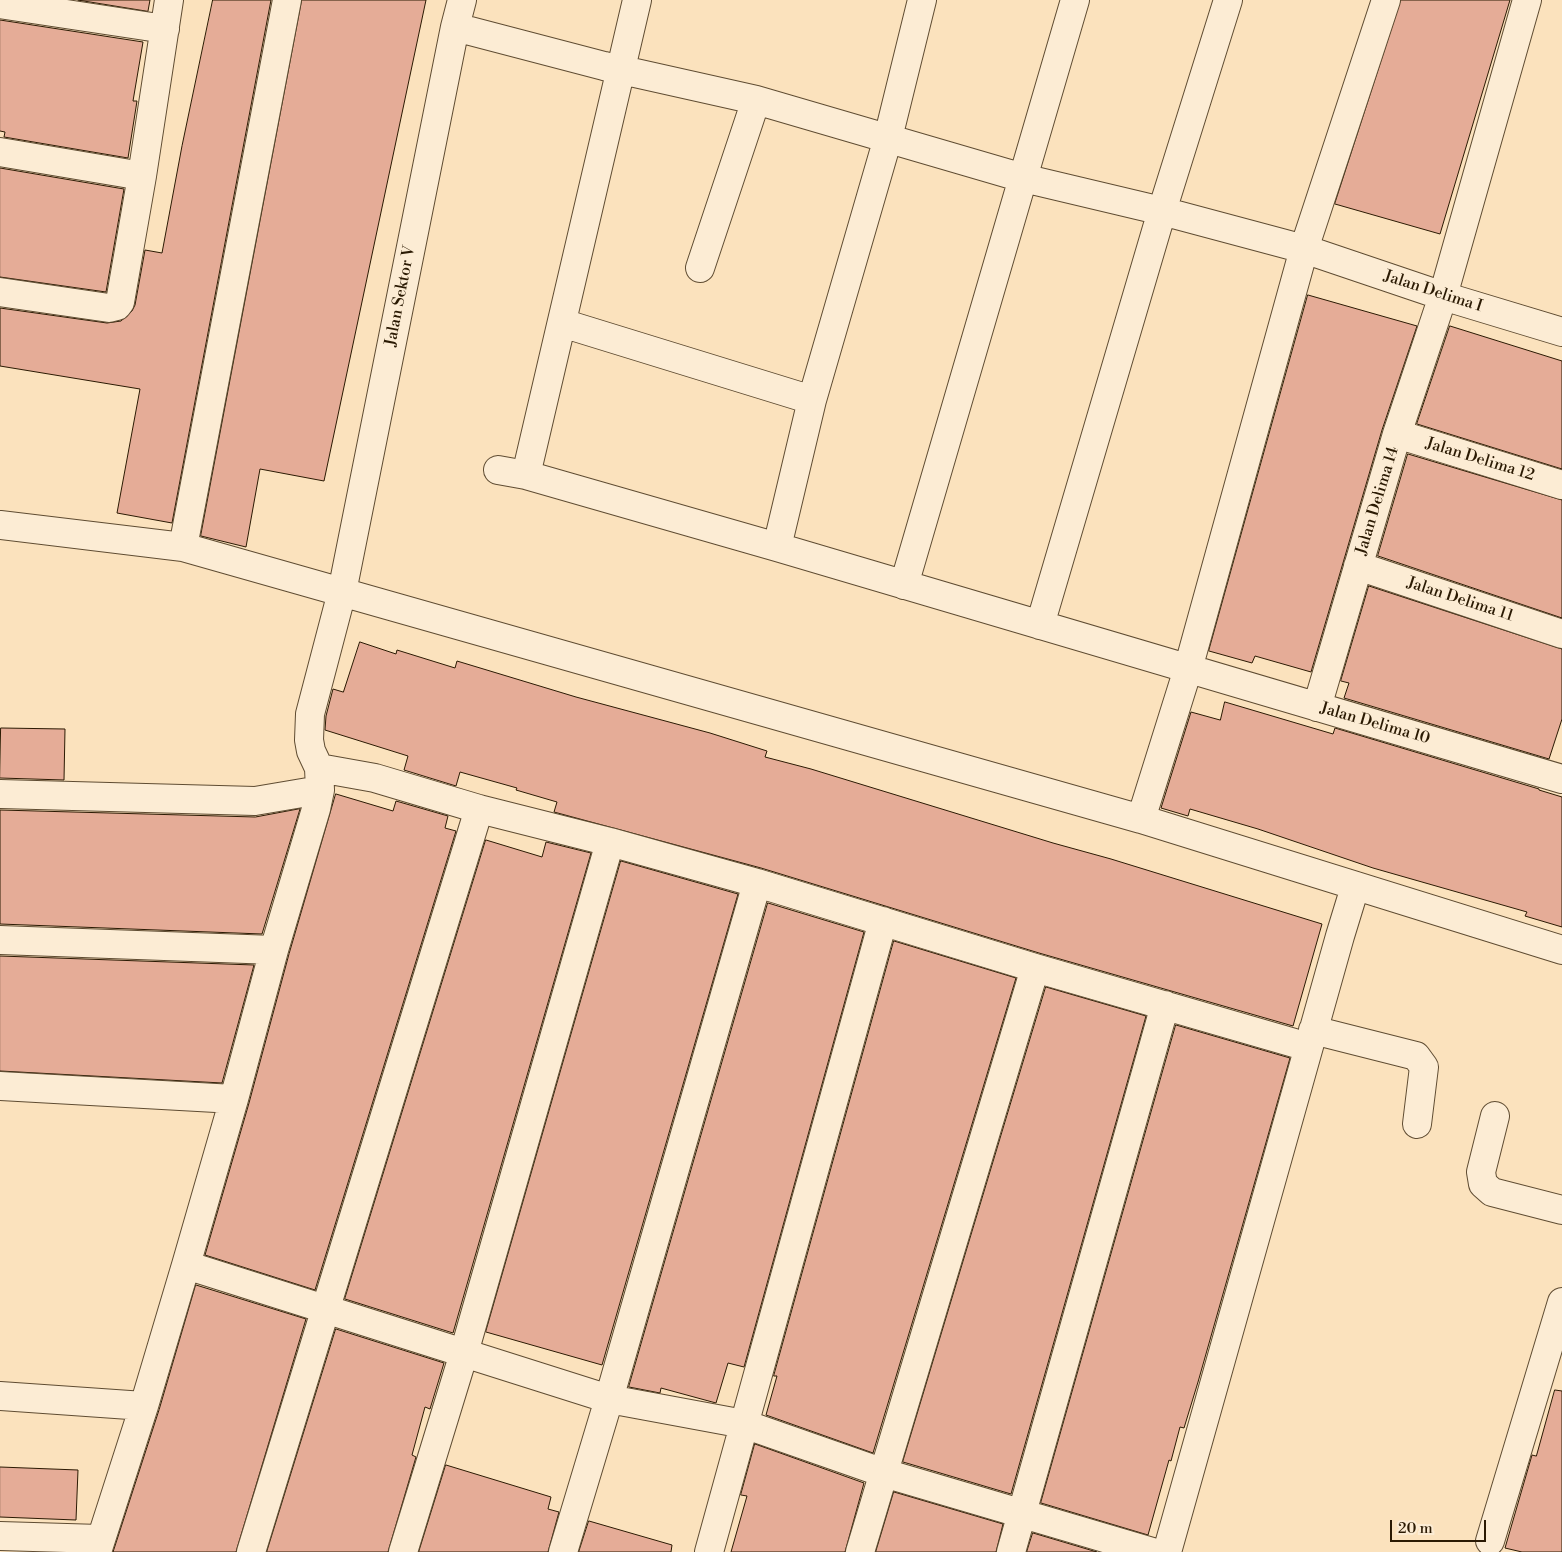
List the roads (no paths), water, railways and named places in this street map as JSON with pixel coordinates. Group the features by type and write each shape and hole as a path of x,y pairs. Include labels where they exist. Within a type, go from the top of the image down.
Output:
{"street":[{"path":"0,292 109,308 117,306 120,302 142,176 169,0"},
{"path":"183,548 287,0"},
{"name":"Jalan Sektor V","path":"319,779 311,751 310,714 342,592 462,0"},
{"path":"526,475 637,0"},
{"path":"777,548 812,400 888,138 922,0"},
{"path":"904,585 1075,0"},
{"path":"1040,625 1162,211 1228,0"},
{"path":"1141,820 1188,669 1304,249 1386,0"},
{"name":"Jalan Delima 14","path":"1317,707 1398,434 1443,296 1527,0"},
{"path":"0,4 165,29"},
{"name":"Jalan Delima I","path":"455,28 756,100 1023,178 1162,211 1304,249 1443,296 1562,332"},
{"path":"700,268 756,100"},
{"path":"0,152 142,176"},
{"path":"562,323 812,400"},
{"name":"Jalan Delima 12","path":"1398,434 1562,485"},
{"name":"Jalan Delima 10","path":"498,470 526,475 1562,779"},
{"path":"0,525 183,548 1141,820 1562,950"},
{"name":"Jalan Delima 11","path":"1358,566 1562,634"},
{"path":"0,794 255,801 319,779 375,778 479,809 610,842 757,883 1035,968 1166,1005 1311,1039 1416,1056 1424,1067 1417,1124"},
{"path":"0,1536 98,1546 144,1406 234,1099 274,950 316,809 319,779"},
{"path":"251,1552 479,809"},
{"path":"403,1552 464,1353 610,842"},
{"path":"563,1552 609,1399 757,883"},
{"path":"1166,1552 1355,887"},
{"path":"709,1552 883,921"},
{"path":"0,940 274,950"},
{"path":"860,1552 1035,968"},
{"path":"1011,1552 1166,1005"},
{"path":"0,1086 234,1099"},
{"path":"1495,1116 1481,1172 1483,1184 1492,1192 1562,1210"},
{"path":"186,1265 609,1399 744,1424 884,1473 1152,1552"},
{"path":"1490,1541 1562,1302"},
{"path":"0,1396 144,1406"}]}
